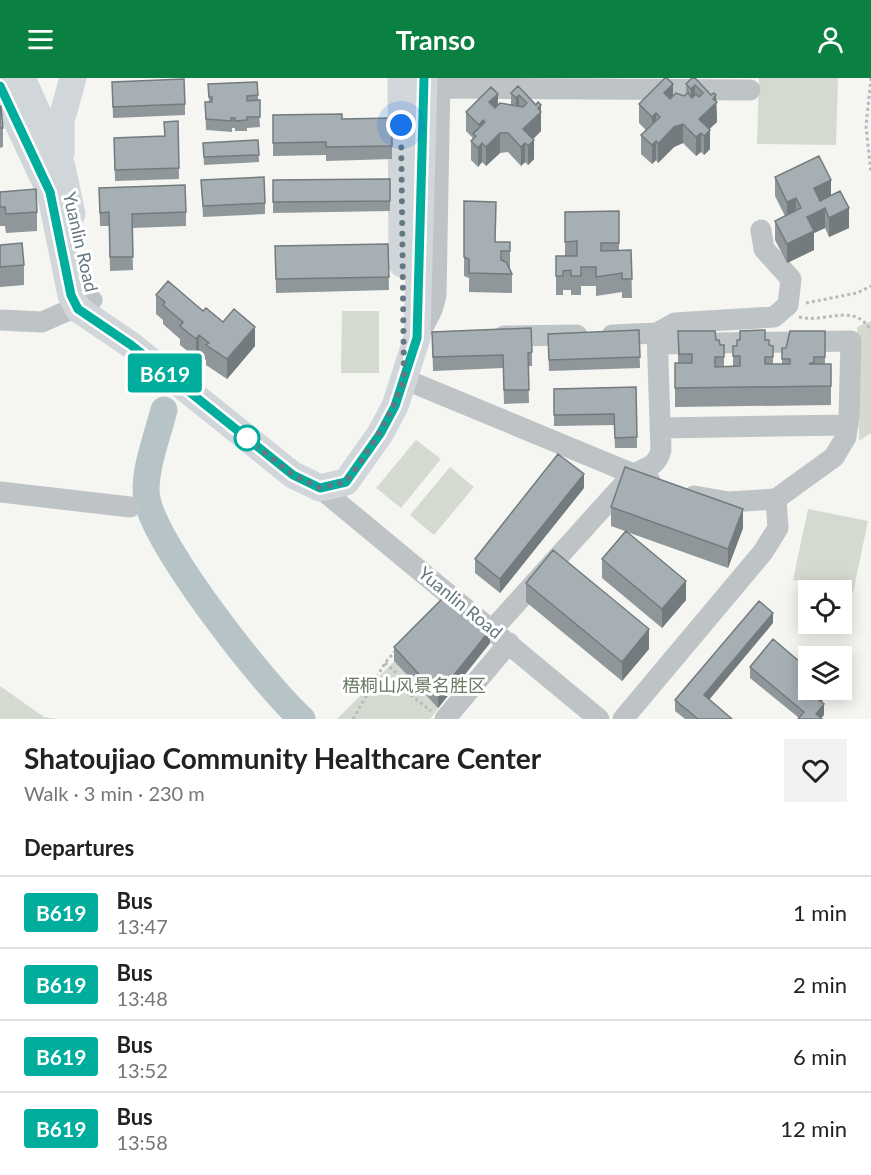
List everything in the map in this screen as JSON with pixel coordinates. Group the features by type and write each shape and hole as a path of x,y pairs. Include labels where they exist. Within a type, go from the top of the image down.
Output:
{"main road":[{"name":"Yuanlin Road","path":"22,78 62,167 87,291 85,304"},
{"path":"62,167 61,121 73,78"},
{"path":"401,78 404,379"},
{"path":"320,488 346,482 380,434 395,406 404,379 429,337 419,275 434,81"},
{"name":"Yuanlin Road","path":"0,86 50,192 71,295 301,465 320,488"}],"street":[{"path":"429,337 436,295 434,81 750,90"},
{"path":"492,630 633,474 651,467 658,460 660,428 658,338 675,323 727,318 774,317 784,308 790,279 764,249 760,230"},
{"path":"0,320 42,322 85,304"},
{"path":"404,379 633,474 708,500 753,502 776,499 834,457 842,445 848,425 851,341 486,336"},
{"path":"660,428 848,425"},
{"name":"Yuanlin Road","path":"320,488 599,719"},
{"path":"0,492 130,507"},
{"path":"623,719 763,552 778,528 776,499"},
{"path":"439,716 509,643"}],"path":[{"path":"871,78 866,126 871,173"},
{"path":"784,308 857,293 871,286"},
{"path":"784,308 804,319 852,314 866,323 871,331"},
{"path":"353,719 385,663 402,644"},
{"path":"385,663 399,675 407,692 439,716"}],"green space":[{"path":"759,78 838,78 836,145 757,144"},
{"path":"342,311 379,311 379,373 341,373"},
{"path":"871,321 871,433 859,441 857,327"},
{"path":"416,440 441,459 401,508 376,488"},
{"path":"450,467 474,487 434,535 410,515"},
{"path":"808,509 868,521 853,593 852,580 793,580"},
{"name":"梧桐山风景名胜区","path":"443,612 490,643 430,719 337,719"},
{"path":"0,686 44,717 57,719 0,719"}],"building":[{"path":"665,78 673,84 664,93 670,99 676,93 684,96 688,93 692,98 696,94 699,97 703,93 695,85 691,89 686,84 692,78 695,78 711,95 714,93 716,95 713,99 717,102 699,119 710,130 704,136 701,133 696,137 683,124 674,127 658,144 656,141 652,145 641,135 660,117 656,113 652,117 639,104"},
{"path":"184,79 185,104 113,107 112,82"},
{"path":"257,82 258,95 247,96 247,101 260,100 260,117 247,117 247,120 235,121 235,118 231,118 232,121 206,119 205,102 212,102 212,97 209,97 208,84"},
{"path":"518,86 536,105 538,102 541,105 538,108 541,112 523,129 534,140 528,146 525,143 521,147 508,133 500,133 486,147 482,143 478,148 471,141 476,136 473,134 485,122 483,120 479,125 466,112 491,87 498,94 489,102 495,108 500,103 523,107 527,103 519,95 516,98 511,93"},
{"path":"1,106 3,128 0,128"},
{"path":"342,114 342,119 392,118 392,146 326,147 326,142 273,143 273,115"},
{"path":"178,121 179,168 115,170 114,138 165,136 164,122"},
{"path":"258,140 259,155 204,157 203,143"},
{"path":"819,156 831,180 814,188 820,201 840,191 849,208 829,218 825,208 807,217 814,231 787,244 775,221 801,208 796,198 787,202 775,177"},
{"path":"264,177 265,203 203,206 201,180"},
{"path":"390,179 390,201 273,202 273,180"},
{"path":"185,185 186,212 132,214 133,257 110,257 109,212 100,213 99,188"},
{"path":"36,189 37,212 6,214 5,207 0,207 0,192"},
{"path":"464,201 496,202 495,242 510,242 510,251 501,251 501,260 506,262 512,274 469,273 469,259 464,257"},
{"path":"619,211 619,243 601,243 601,251 631,250 632,279 622,279 622,273 596,277 596,267 581,267 581,276 571,276 571,270 563,271 563,276 556,276 556,256 577,256 577,241 565,242 565,212"},
{"path":"22,243 24,265 0,267 0,245"},
{"path":"388,244 389,277 276,279 275,246"},
{"path":"168,281 203,311 206,308 223,322 234,309 255,327 227,359 206,345 209,343 199,335 196,339 180,326 183,322 163,305 165,302 156,295"},
{"path":"531,328 532,352 528,353 529,390 504,390 503,355 433,357 432,332"},
{"path":"639,330 640,357 549,360 548,334"},
{"path":"765,330 765,340 769,340 769,345 773,346 773,357 765,357 765,364 790,364 790,359 782,359 782,348 786,348 790,331 825,331 825,357 814,357 814,362 809,364 831,364 831,386 675,388 675,363 692,363 692,354 679,354 678,331 715,331 716,340 719,340 720,345 724,345 724,357 715,357 715,367 740,366 740,356 733,356 733,346 737,346 737,340 740,340 740,331"},
{"path":"636,387 637,437 615,438 614,414 554,415 554,389"},
{"path":"558,454 584,474 500,579 475,559"},
{"path":"625,467 743,509 728,549 611,507"},
{"path":"626,531 686,581 662,609 602,559"},
{"path":"553,550 649,629 622,662 526,583"},
{"path":"443,598 490,630 438,695 394,647"},
{"path":"759,601 773,613 704,695 732,719 698,719 675,700"},
{"path":"773,639 798,660 798,700 819,700 824,704 816,714 822,719 798,719 804,712 750,667"}],"waterway":[{"path":"164,410 151,455 146,489 155,521 190,581 214,614 263,677 302,719"}],"bus line":[{"name":"B619","path":"0,86 50,192 71,295 78,309 131,345 293,475 320,488 346,482 380,434 395,406 417,338 424,78"}],"route":[{"path":"247,438 239,432 293,475 320,488 346,482 380,434 395,406 404,379 401,125"}]}
